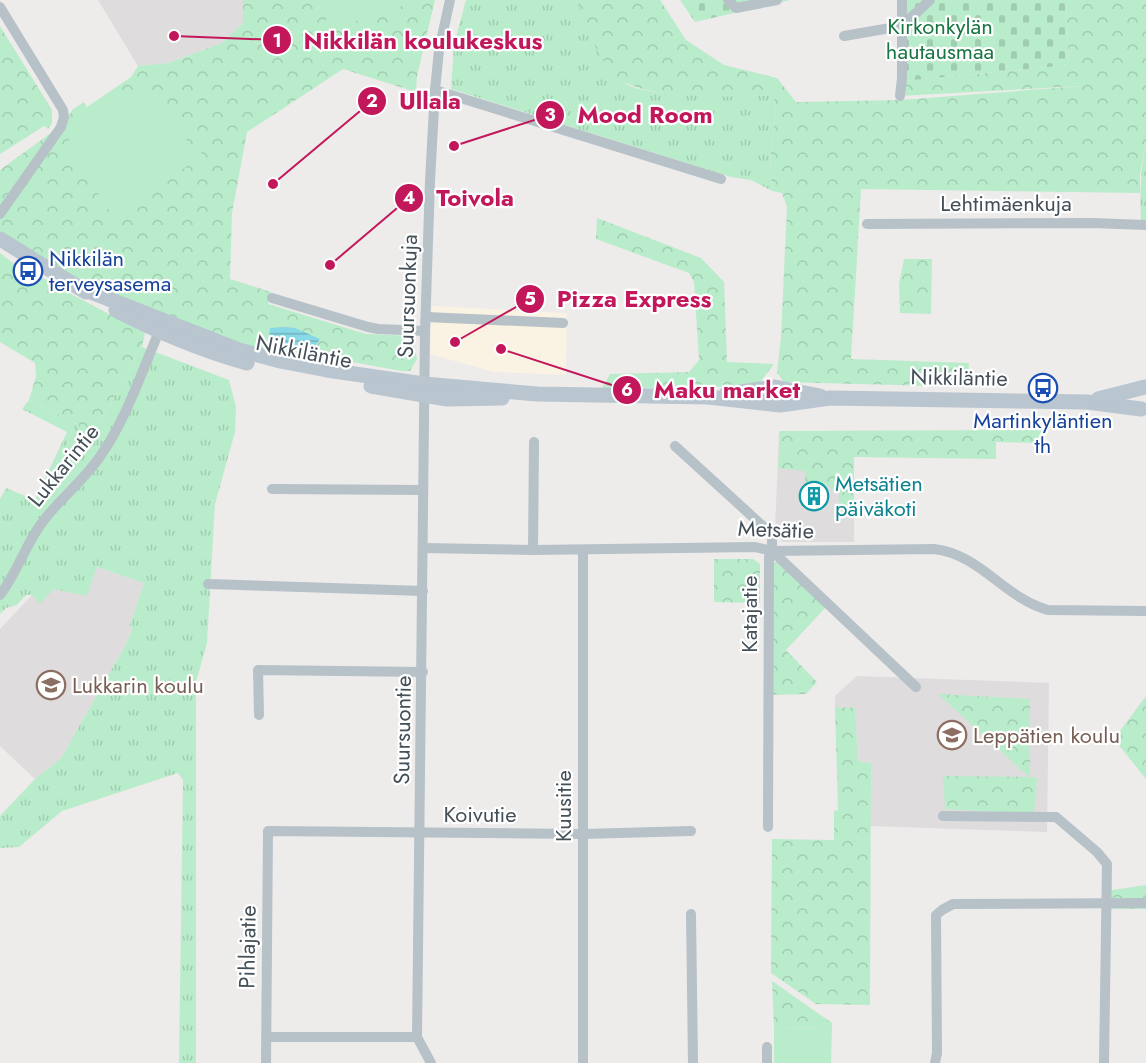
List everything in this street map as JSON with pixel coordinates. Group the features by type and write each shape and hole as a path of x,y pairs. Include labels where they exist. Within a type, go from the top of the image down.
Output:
{"street":[{"name":"Suursuonkuja","path":"424,389 435,90 440,42 450,0"},
{"path":"728,0 736,8 777,0"},
{"path":"900,96 902,0"},
{"path":"844,36 902,26 930,0"},
{"path":"0,8 63,110 64,117 61,127 0,214"},
{"path":"435,90 722,179"},
{"name":"Lehtimäenkuja","path":"867,224 1092,223 1146,225"},
{"name":"Nikkiläntie","path":"0,239 78,287 162,326 280,361 424,389 537,394 708,397 780,405 830,398 1087,402 1144,413"},
{"path":"272,298 378,329 425,330"},
{"path":"426,317 563,322"},
{"name":"Lukkarintie","path":"0,595 40,525 69,489 95,464 109,443 162,326"},
{"path":"1144,413 1140,398 1145,387"},
{"name":"Nikkiläntie","path":"1087,402 1145,387"},
{"name":"Suursuontie","path":"424,389 423,672 417,1037 431,1063"},
{"path":"533,550 534,442"},
{"name":"Katajatie","path":"675,446 772,532 769,557 768,827"},
{"path":"272,489 422,490"},
{"name":"Metsätie","path":"423,548 583,550 755,547 771,551 934,549 950,551 966,559 1014,596 1034,607 1048,610 1146,611"},
{"name":"Kuusitie","path":"583,550 583,1063"},
{"path":"771,551 916,687"},
{"path":"208,584 423,591"},
{"path":"259,715 258,670 423,672"},
{"path":"943,816 1056,817 1097,852 1107,864 1104,1063"},
{"name":"Koivutie","path":"268,831 583,834 691,831"},
{"name":"Pihlajatie","path":"266,1063 268,831"},
{"path":"935,1063 937,1053 936,915 942,910 953,904 1146,903"},
{"path":"691,914 693,1063"},
{"path":"267,1037 417,1037"},
{"path":"767,1063 768,1047"}],"shaded area":[{"path":"98,0 243,0 243,23 222,43 168,63 138,66"},
{"path":"432,306 567,313 566,375 494,372 430,354"},
{"path":"779,431 854,431 854,542 783,542 777,535 775,530"},
{"name":"Lukkarin koulu","path":"97,567 144,583 130,625 132,630 61,758 35,779 0,746 0,629 32,595 54,589"},
{"name":"Leppätien koulu","path":"857,676 1049,683 1047,832 870,826 871,763 858,761 855,708 835,707 835,696"}],"green space":[{"path":"243,0 435,0 417,76 416,92 343,69 247,132 232,213 230,279 271,292 268,304 366,334 412,336 417,359 410,371 325,357 298,359 239,343 95,289 0,231 0,170 63,124 73,109 84,102 87,107 131,77 138,66 168,63 222,43 243,23"},
{"path":"326,0 420,0 322,32 327,17"},
{"path":"466,0 576,0 596,44 609,65 625,83 635,88 673,94 774,95 776,112 770,159 772,191 751,180 731,177 451,89 454,44"},
{"path":"576,0 660,0 686,40 724,65 777,78 796,102 901,100 1081,86 900,96 902,81 1069,65 1066,0 1146,0 1146,142 1140,174 1140,193 861,189 851,359 969,363 968,387 784,382 777,373 781,337 787,207 782,193 772,191 770,159 776,112 774,96 692,96 669,94 630,85 617,77 603,60"},
{"path":"680,0 790,0 695,22"},
{"name":"Kirkonkylän hautausmaa","path":"900,0 1066,0 1069,65 903,81"},
{"path":"0,26 52,110 52,123 48,129 44,126 0,154"},
{"path":"147,88 190,144 204,155 115,214 111,213 69,151 69,141 78,123 104,101 120,91 127,100"},
{"path":"1146,142 1146,225 1141,224 1141,202"},
{"path":"597,218 701,258 724,282 727,362 774,364 757,386 602,389 610,374 689,372 699,360 694,282 689,273 596,239"},
{"path":"0,253 23,271 53,282 145,333 142,347 87,446 78,455 69,450 80,425 29,400 36,376 35,363 0,342"},
{"path":"904,259 932,259 931,314 900,313 899,284"},
{"path":"142,347 229,380 236,407 235,432 215,504 207,643 196,682 196,1063 179,1063 183,780 178,773 62,811 19,847 0,848 0,816 35,779 61,758 125,646 132,630 130,625 144,583 97,567 87,596 54,589 40,604 32,595 26,595 17,605 6,608 0,614 0,499 6,488 35,500 67,432 22,409 29,400 80,425 78,455 87,446"},
{"path":"1041,430 1041,443 996,442 996,459 854,457 854,507 839,506 839,491 831,490 830,486 805,486 805,471 778,468 780,431"},
{"path":"714,559 753,559 760,564 760,603 714,602"},
{"path":"771,562 776,562 826,607 786,650 817,682 806,694 772,695"},
{"path":"938,694 1030,699 1030,777 1037,778 1034,814 945,809 943,776 1029,777"},
{"path":"1146,696 1146,779 1114,739"},
{"path":"835,707 855,708 858,761 871,763 870,1005 816,1004 771,973 772,839 834,840 834,811 838,810"},
{"path":"1146,885 1146,909 1106,909 1106,891"},
{"path":"772,981 832,1023 832,1028 774,1027"},
{"path":"774,1027 832,1028 831,1063 774,1063"}],"water":[{"path":"270,328 295,328 320,339 314,348 285,348 269,337"}],"place":[{"name":"Nikkilän koulukeskus","path":"174,36"},
{"name":"Mood Room","path":"454,146"},
{"name":"Ullala","path":"273,184"},
{"name":"Toivola","path":"330,265"},
{"name":"Nikkilän terveysasema","path":"28,271"},
{"name":"Pizza Express","path":"455,342"},
{"name":"Maku market","path":"501,349"},
{"name":"Martinkyläntien th","path":"1043,388"},
{"name":"Metsätien päiväkoti","path":"814,496"},
{"name":"Lukkarin koulu","path":"51,685"},
{"name":"Leppätien koulu","path":"952,735"}]}
